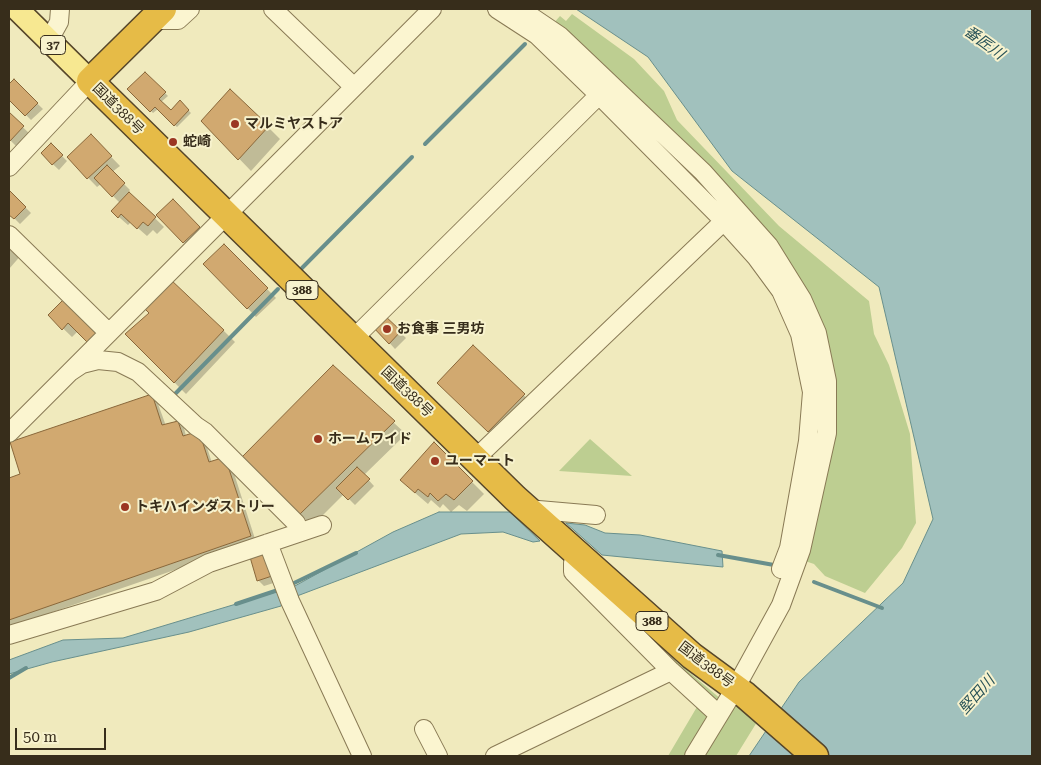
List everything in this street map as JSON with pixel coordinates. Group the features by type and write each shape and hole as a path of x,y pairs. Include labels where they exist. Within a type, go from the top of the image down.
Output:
{"highway":[{"name":"国道388号","path":"156,12 90,82 352,340 534,515 692,656 741,691 815,756"}],"main road":[{"name":"37","path":"17,9 90,82"}],"street":[{"path":"48,40 60,22 60,9"},
{"path":"156,12 178,20 190,9"},
{"path":"273,9 354,87"},
{"path":"9,433 432,9"},
{"path":"497,9 537,36 599,95 724,222 756,257 781,291 800,334 812,392 808,441 788,548 757,648 741,691 718,714 694,756"},
{"path":"520,9 560,36 703,172 769,246 802,299 817,333 827,381 827,433 800,550 781,605 757,648"},
{"path":"9,167 90,82"},
{"path":"352,340 599,95"},
{"path":"476,459 724,222"},
{"path":"9,236 109,333"},
{"path":"70,372 82,364 98,360 128,365 205,432 296,522 300,532"},
{"path":"534,515 596,515"},
{"path":"9,635 156,591 209,563 322,524"},
{"path":"268,543 290,601 362,756"},
{"path":"570,548 573,572 671,671 718,714"},
{"path":"495,756 671,671"},
{"path":"424,728 438,756"}],"green space":[{"path":"572,14 634,59 664,91 677,120 779,226 869,301 874,334 889,365 910,434 916,523 902,548 865,593 825,576 814,564 802,560 831,429 776,249 552,25 560,16 566,21"},
{"path":"590,439 632,476 559,471"},
{"path":"651,640 722,700 734,698 757,722 736,756 668,756 704,695"}],"water":[{"path":"576,9 1032,9 1032,756 749,756 799,682 903,583 933,519 879,287 732,171 648,57"},
{"path":"439,512 510,512 540,541 533,542 503,532 461,534 297,596 293,587 393,532"},
{"path":"566,523 585,525 605,533 640,535 722,551 723,567 602,555"},
{"path":"281,592 285,600 281,606 189,632 52,662 9,674 9,660 63,640 123,638"}],"building":[{"path":"145,72 166,92 159,99 171,110 180,100 189,110 174,126 155,107 150,112 127,89"},
{"path":"14,79 38,103 25,116 9,100 9,84"},
{"name":"マルミヤストア","path":"230,89 269,126 238,160 201,121"},
{"path":"9,112 24,126 10,141 9,140"},
{"path":"91,134 112,156 87,179 67,157"},
{"path":"51,143 63,155 52,165 41,153"},
{"path":"107,165 125,183 112,197 94,178"},
{"path":"9,190 26,207 14,219 9,215"},
{"path":"129,192 156,217 148,226 143,222 137,229 121,214 118,218 111,211"},
{"path":"173,199 200,227 183,243 156,215"},
{"path":"224,244 268,288 247,309 203,264"},
{"path":"170,279 224,330 174,383 125,334 149,313 144,308"},
{"path":"68,295 104,331 90,345 68,323 62,330 48,315"},
{"name":"お食事 三男坊","path":"383,314 401,331 389,344 372,326"},
{"path":"473,345 525,394 488,432 437,383"},
{"name":"ホームワイド","path":"333,365 395,421 299,515 241,458"},
{"name":"トキハインダストリー","path":"152,394 162,425 178,421 183,436 199,431 209,462 225,457 251,536 9,620 9,478 20,474 10,442"},
{"name":"ユーマート","path":"434,442 473,481 454,500 446,494 438,501 430,493 428,497 418,489 415,493 400,480"},
{"path":"357,467 370,479 348,500 336,488"},
{"path":"268,552 275,575 257,581 250,557"}],"waterway":[{"path":"425,144 525,44"},
{"path":"302,268 412,157"},
{"path":"175,394 278,289"},
{"path":"290,585 356,553"},
{"path":"718,555 774,565"},
{"path":"814,582 882,608"},
{"path":"236,604 281,589"},
{"path":"9,678 26,668"}],"place":[{"name":"マルミヤストア","path":"235,124"},
{"name":"蛇崎","path":"173,142"},
{"name":"お食事 三男坊","path":"387,329"},
{"name":"ホームワイド","path":"318,439"},
{"name":"ユーマート","path":"435,461"},
{"name":"トキハインダストリー","path":"125,507"}],"water label":[{"name":"番匠川","path":"984,43"},
{"name":"堅田川","path":"977,695"}]}
